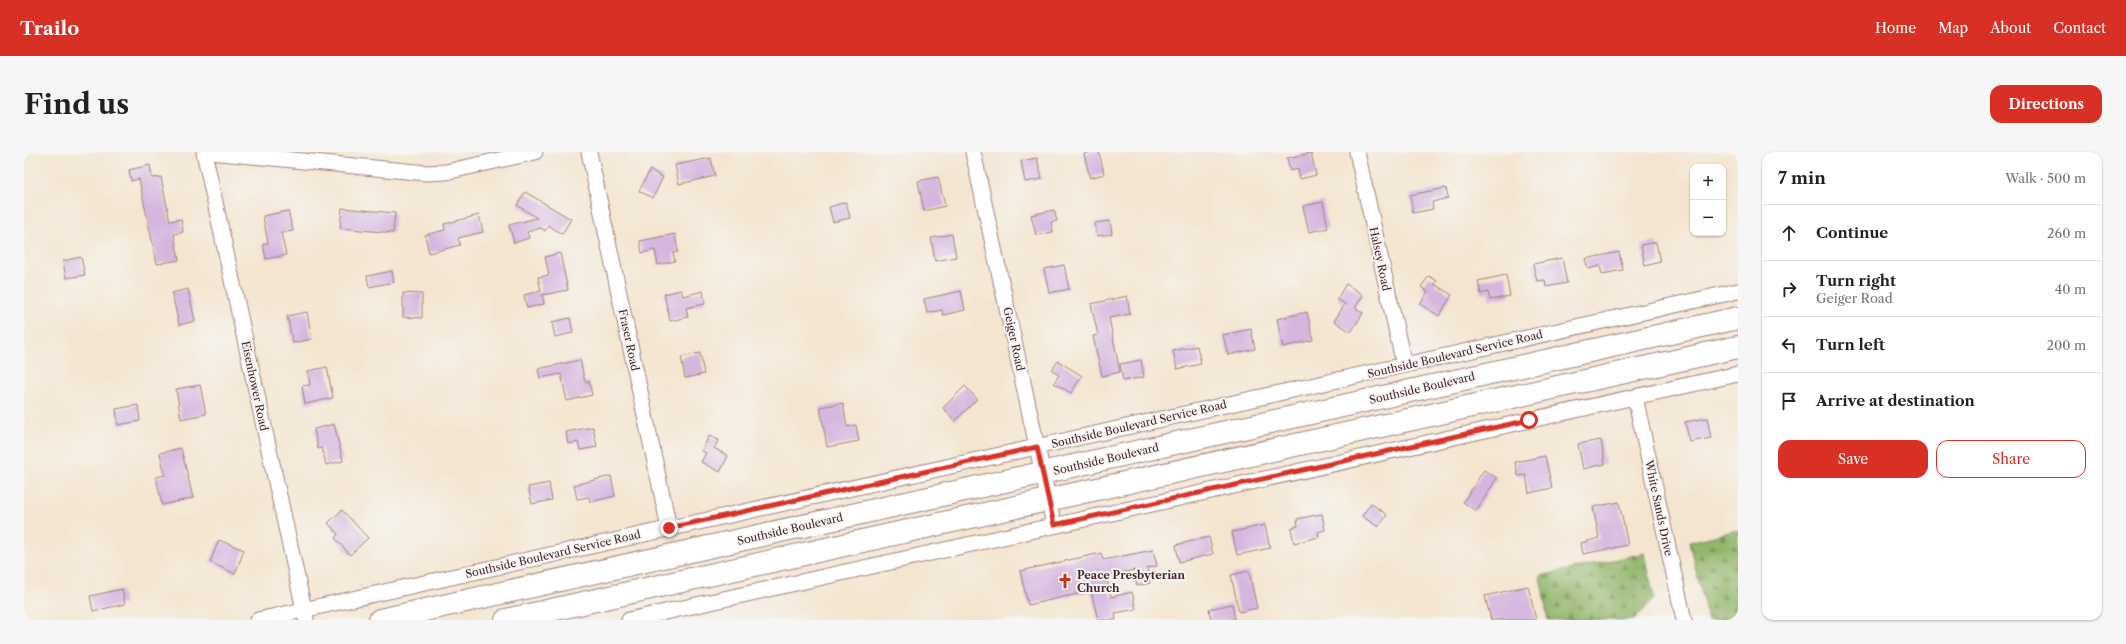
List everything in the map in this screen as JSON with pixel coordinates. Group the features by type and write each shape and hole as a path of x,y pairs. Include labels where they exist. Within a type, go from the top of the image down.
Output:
{"highway":[{"name":"Southside Boulevard","path":"380,620 1738,318"},
{"path":"506,620 1738,347"}],"street":[{"name":"Eisenhower Road","path":"204,152 305,615"},
{"path":"210,152 426,173 446,172 535,152"},
{"name":"Fraser Road","path":"589,152 669,528"},
{"name":"Geiger Road","path":"973,152 1054,525"},
{"name":"Halsey Road","path":"1357,152 1404,365"},
{"name":"Southside Boulevard Service Road","path":"258,620 305,615 669,528 1738,291"},
{"path":"629,620 1738,374"},
{"name":"White Sands Drive","path":"1635,397 1684,620"}],"green space":[{"path":"1738,530 1738,620 1708,620 1689,542"},
{"path":"1645,553 1654,599 1634,620 1548,620 1540,576"}],"building":[{"path":"1099,152 1104,174 1090,178 1084,154"},
{"path":"1311,153 1316,175 1300,179 1298,169 1290,171 1287,158"},
{"path":"711,158 715,176 679,184 675,165"},
{"path":"1037,158 1042,179 1025,182 1021,161"},
{"path":"150,165 152,178 161,177 170,221 181,219 183,232 174,234 179,260 157,264 139,179 131,181 129,170"},
{"path":"650,170 663,177 653,198 639,191"},
{"path":"938,177 945,206 924,211 918,181"},
{"path":"1446,188 1448,198 1432,202 1433,209 1413,213 1410,195"},
{"path":"525,192 571,219 562,234 548,225 545,231 541,228 527,232 529,238 514,243 509,225 537,218 517,205"},
{"path":"846,202 850,218 833,222 829,207"},
{"path":"1323,202 1328,228 1309,232 1303,206"},
{"path":"342,208 395,213 393,233 340,228"},
{"path":"1054,210 1057,221 1051,222 1053,232 1036,235 1031,215"},
{"path":"288,211 293,231 281,233 286,255 266,259 263,244 268,243 263,216"},
{"path":"479,215 483,232 458,238 460,245 429,253 425,235 445,230 444,224"},
{"path":"1110,221 1112,234 1097,236 1095,223"},
{"path":"675,234 678,252 673,253 675,261 658,265 655,250 642,253 640,241"},
{"path":"952,234 956,257 935,261 931,238"},
{"path":"1656,242 1660,262 1645,266 1641,245"},
{"path":"1619,252 1623,270 1602,274 1600,266 1588,269 1585,259"},
{"path":"560,253 568,290 542,295 544,304 527,308 524,295 541,291 538,277 549,275 545,257"},
{"path":"81,257 85,275 66,278 63,261"},
{"path":"1562,258 1567,283 1546,287 1545,280 1537,281 1533,264"},
{"path":"1064,265 1069,289 1049,293 1044,269"},
{"path":"392,271 394,282 369,287 367,276"},
{"path":"1506,275 1510,296 1490,300 1488,292 1481,294 1478,281"},
{"path":"1429,276 1437,281 1434,284 1452,295 1439,316 1420,304 1428,292 1421,287"},
{"path":"1346,284 1363,295 1355,308 1363,313 1351,332 1334,321 1345,304 1337,299"},
{"path":"188,289 195,321 179,325 172,293"},
{"path":"681,290 683,296 703,291 705,304 686,308 688,317 670,321 664,294"},
{"path":"961,291 965,310 943,315 942,310 927,313 924,299"},
{"path":"403,293 422,294 422,318 403,317"},
{"path":"1127,296 1130,314 1109,318 1120,372 1102,376 1093,336 1098,335 1091,304"},
{"path":"307,312 312,339 293,343 287,316"},
{"path":"1307,312 1313,340 1283,347 1277,319"},
{"path":"570,318 573,333 555,337 552,322"},
{"path":"1251,329 1255,349 1228,355 1223,335"},
{"path":"1197,346 1201,364 1177,369 1173,351"},
{"path":"700,353 704,374 685,378 681,357"},
{"path":"580,360 585,382 589,381 592,395 567,401 561,374 540,378 538,369"},
{"path":"1141,360 1144,377 1123,381 1120,364"},
{"path":"1058,361 1082,376 1071,393 1054,383 1059,375 1052,370"},
{"path":"327,367 333,398 305,404 302,386 310,385 308,371"},
{"path":"200,385 206,414 181,419 176,389"},
{"path":"965,386 977,399 955,421 943,408"},
{"path":"843,403 847,427 856,425 859,441 827,447 820,407"},
{"path":"138,405 140,421 118,425 116,409"},
{"path":"1707,418 1711,438 1690,442 1685,422"},
{"path":"334,424 343,461 326,465 322,448 318,449 314,429"},
{"path":"593,427 597,447 580,450 578,442 568,444 566,432"},
{"path":"709,436 719,440 714,448 728,456 720,472 701,462 706,453 702,451"},
{"path":"1601,440 1605,464 1583,469 1578,444"},
{"path":"181,448 193,498 162,505 156,477 165,475 160,453"},
{"path":"1545,456 1552,488 1529,493 1526,475 1518,476 1515,462"},
{"path":"1484,470 1497,478 1476,511 1463,502"},
{"path":"611,476 615,496 590,502 589,497 577,499 574,485"},
{"path":"549,483 552,500 532,504 528,487"},
{"path":"1619,502 1628,545 1583,554 1581,543 1599,538 1593,507"},
{"path":"1371,503 1387,515 1378,527 1362,516"},
{"path":"342,510 368,538 350,555 335,538 338,534 328,523"},
{"path":"1322,514 1325,530 1318,532 1319,537 1294,543 1291,528 1298,526 1297,519"},
{"path":"1265,525 1270,548 1237,555 1232,532"},
{"path":"1209,537 1213,554 1179,562 1176,545"},
{"path":"219,540 244,550 235,574 210,562"},
{"name":"Peace Presbyterian Church","path":"1153,550 1157,566 1147,568 1150,583 1137,586 1134,570 1106,576 1111,597 1132,592 1136,609 1115,613 1116,620 1098,620 1091,591 1028,605 1020,571 1101,553 1103,560"},
{"path":"1249,571 1257,608 1239,612 1231,575"},
{"path":"1528,586 1536,620 1491,620 1485,596"},
{"path":"122,589 125,604 93,611 90,596"},
{"path":"1232,604 1235,620 1211,620 1209,609"}],"place":[{"name":"Peace Presbyterian Church","path":"1065,581"}],"route":[{"path":"669,528 1037,447 1054,525 1529,420"}]}
